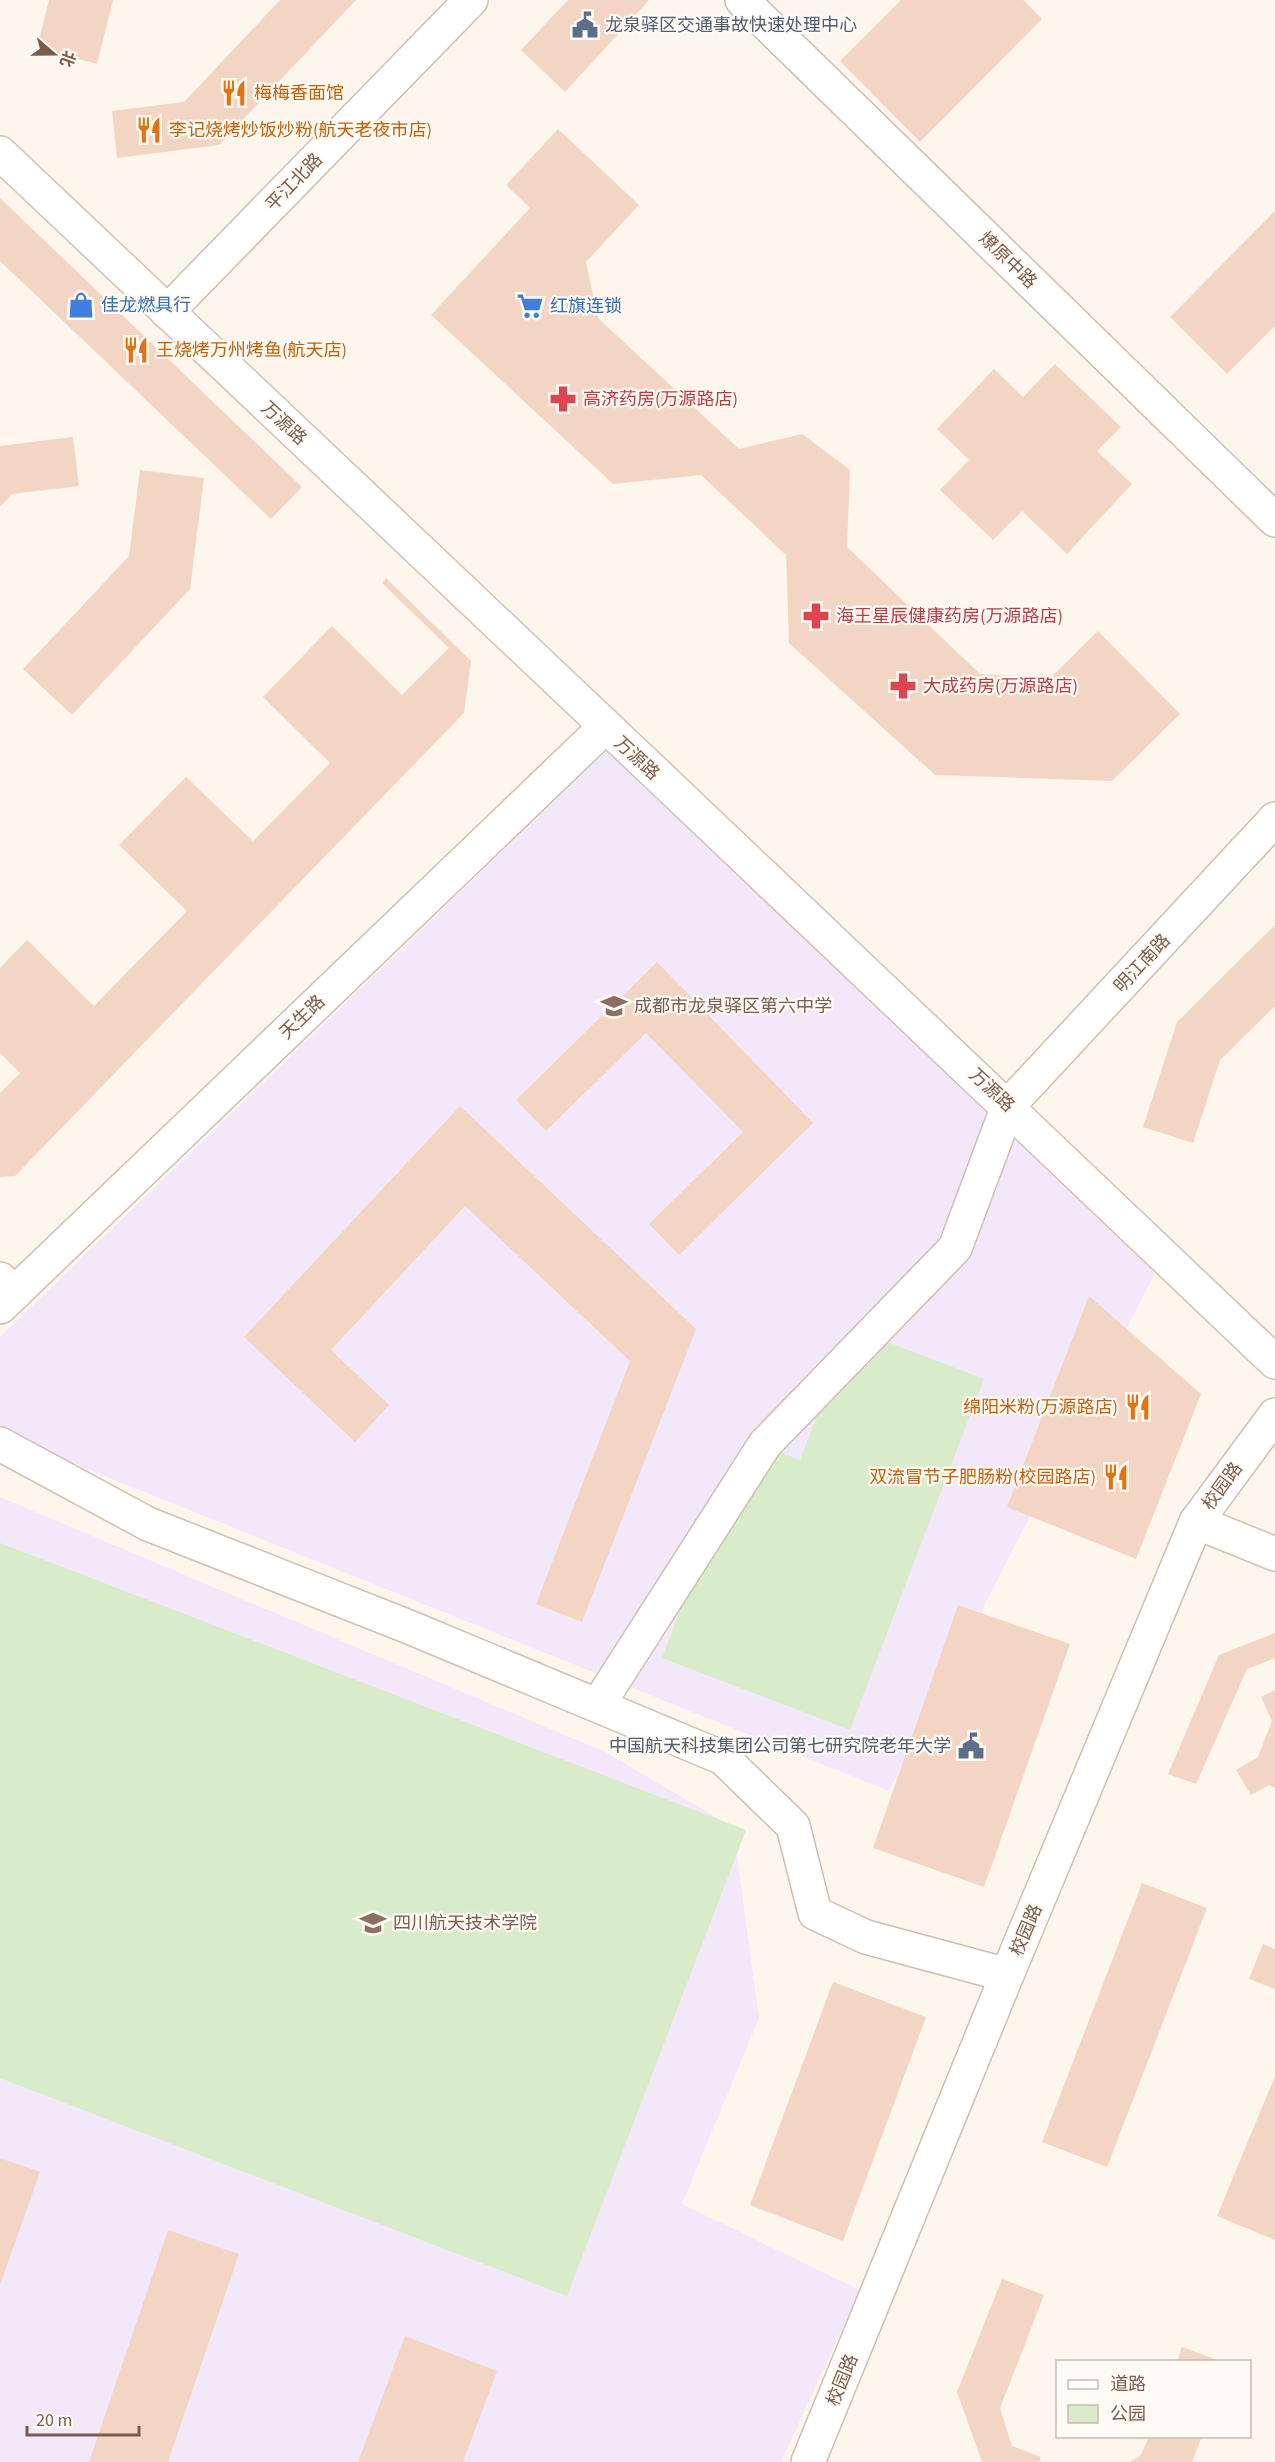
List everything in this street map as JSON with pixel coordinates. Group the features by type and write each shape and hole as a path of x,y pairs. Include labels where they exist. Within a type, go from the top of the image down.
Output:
{"street":[{"name":"平江北路","path":"167,312 471,0"},
{"name":"燎原中路","path":"742,0 1275,520"},
{"name":"万源路","path":"0,153 605,728 1008,1106 1275,1362"},
{"name":"天生路","path":"5,1293 605,728"},
{"name":"明江南路","path":"1008,1106 1275,819"},
{"path":"597,1705 765,1444 955,1248 1008,1106"},
{"name":"校园路","path":"808,2462 1007,1975 1196,1522 1275,1415"},
{"path":"0,1444 148,1524 409,1627 723,1758 793,1826 815,1912 866,1938 1007,1975"},
{"path":"1196,1522 1275,1554"}],"shaded area":[{"name":"成都市龙泉驿区第六中学","path":"618,740 1155,1273 889,1791 0,1434 0,1337"},
{"name":"四川航天技术学院","path":"0,1497 605,1752 733,1827 759,2018 682,2204 860,2290 781,2462 0,2462"}],"green space":[{"path":"851,1328 984,1379 850,1730 662,1658 746,1439 800,1460"},
{"path":"0,1543 746,1830 567,2296 0,2078"}],"building":[{"path":"49,0 113,0 97,64 37,48"},
{"path":"280,0 356,0 219,145 117,158 112,111 184,102"},
{"name":"龙泉驿区交通事故快速处理中心","path":"568,0 649,0 565,92 521,50"},
{"path":"901,0 1023,0 1042,19 920,142 840,61"},
{"path":"558,129 639,205 586,262 598,318 739,449 802,434 850,470 847,547 980,674 1050,678 1098,631 1180,714 1112,781 935,775 789,643 786,555 701,475 613,484 431,315 530,208 506,185"},
{"path":"0,198 302,487 271,519 0,261"},
{"path":"1275,211 1275,326 1227,374 1170,317"},
{"path":"1055,364 1121,427 1097,451 1132,484 1067,554 1022,511 993,540 940,490 969,460 937,429 994,369 1023,397"},
{"path":"73,437 79,486 12,494 0,507 0,446"},
{"path":"140,470 204,478 190,589 72,715 23,669 129,556"},
{"path":"386,578 471,661 464,713 15,1176 0,1177 0,1093 20,1073 0,1053 0,968 27,940 94,1006 187,911 119,845 186,777 253,841 330,763 263,697 332,626 402,695 449,648 382,583"},
{"path":"1275,925 1275,1006 1220,1060 1193,1143 1143,1127 1177,1022"},
{"path":"657,962 813,1123 679,1255 649,1224 743,1132 646,1033 546,1131 516,1100"},
{"path":"460,1106 696,1329 582,1622 536,1604 630,1361 465,1206 331,1350 389,1405 355,1442 244,1337"},
{"path":"1089,1296 1201,1394 1136,1559 1007,1507"},
{"name":"中国航天科技集团公司第七研究院老年大学","path":"958,1605 1070,1644 984,1887 873,1848"},
{"path":"1275,1633 1275,1658 1247,1669 1196,1784 1168,1774 1219,1655"},
{"path":"1275,1690 1275,1788 1269,1785 1251,1795 1236,1770 1258,1757 1272,1721 1261,1697"},
{"path":"1142,1883 1207,1908 1107,2167 1042,2142"},
{"path":"1263,1944 1275,1949 1275,1989 1249,1979"},
{"path":"833,1982 926,2017 843,2241 750,2205"},
{"path":"1275,2076 1275,2240 1217,2216"},
{"path":"0,2158 40,2172 0,2285"},
{"path":"168,2230 239,2254 168,2462 89,2462"},
{"path":"1002,2279 1044,2295 1000,2408 1012,2446 1041,2457 1039,2462 982,2462 957,2392"},
{"path":"405,2336 497,2371 463,2462 358,2462"},
{"path":"1182,2347 1217,2360 1178,2360"},
{"path":"1148,2438 1201,2438 1192,2462 1130,2462 1141,2455"}],"place":[{"name":"龙泉驿区交通事故快速处理中心","path":"585,25"},
{"name":"梅梅香面馆","path":"234,93"},
{"name":"李记烧烤炒饭炒粉(航天老夜市店)","path":"149,130"},
{"name":"佳龙燃具行","path":"81,305"},
{"name":"红旗连锁","path":"530,306"},
{"name":"王烧烤万州烤鱼(航天店)","path":"136,350"},
{"name":"高济药房(万源路店)","path":"563,399"},
{"name":"海王星辰健康药房(万源路店)","path":"816,616"},
{"name":"大成药房(万源路店)","path":"903,686"},
{"name":"成都市龙泉驿区第六中学","path":"614,1006"},
{"name":"绵阳米粉(万源路店)","path":"1138,1407"},
{"name":"双流冒节子肥肠粉(校园路店)","path":"1116,1477"},
{"name":"中国航天科技集团公司第七研究院老年大学","path":"971,1746"},
{"name":"四川航天技术学院","path":"373,1923"}]}
